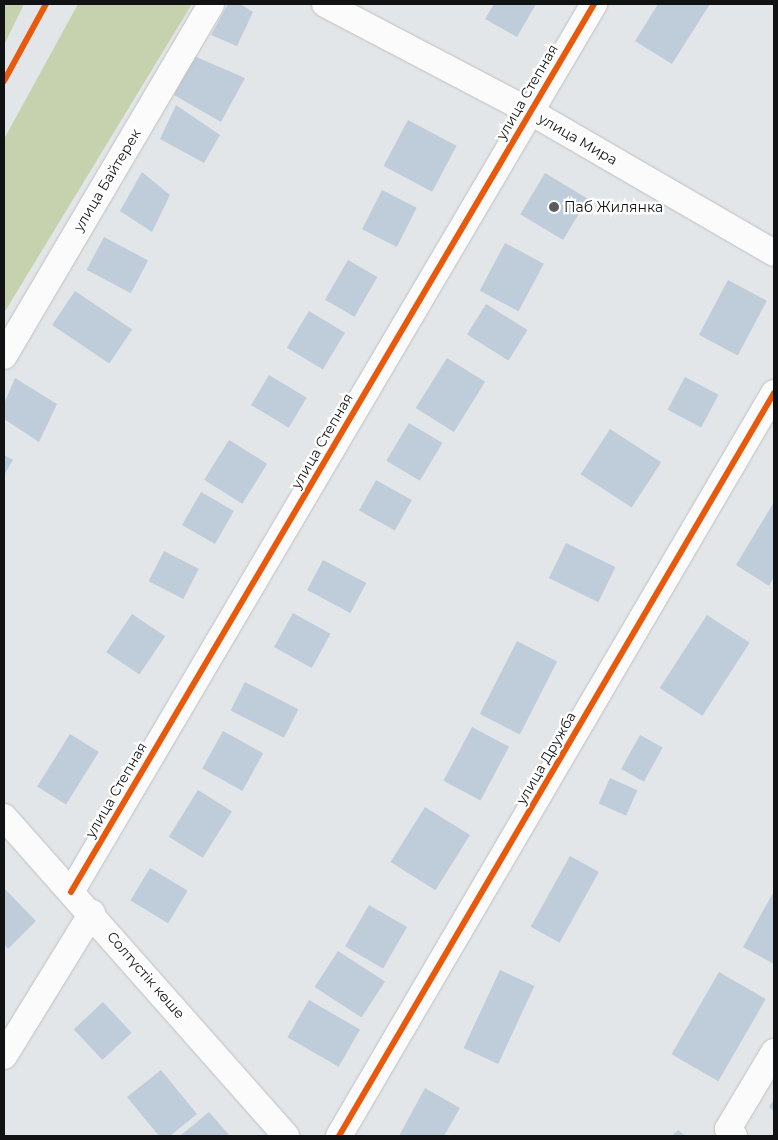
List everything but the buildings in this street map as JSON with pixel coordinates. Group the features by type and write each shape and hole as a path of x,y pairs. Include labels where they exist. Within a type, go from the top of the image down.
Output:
{"street":[{"name":"улица Байтерек","path":"4,356 211,4"},
{"name":"улица Мира","path":"324,4 531,112 774,253"},
{"name":"улица Степная","path":"72,892 594,4"},
{"name":"улица Дружба","path":"339,1136 774,393"},
{"name":"Солтүстік көше","path":"4,817 92,912 286,1136"},
{"path":"4,1056 92,912"},
{"path":"734,1136 728,1129 774,1052"}],"green space":[{"path":"4,4 24,4 4,45"},
{"path":"78,4 192,4 4,313 4,139"}],"cycle path":[{"path":"4,81 46,4"},
{"path":"71,892 594,4"},
{"path":"339,1136 774,393"}],"place":[{"name":"Паб Жилянка","path":"554,207"}]}
